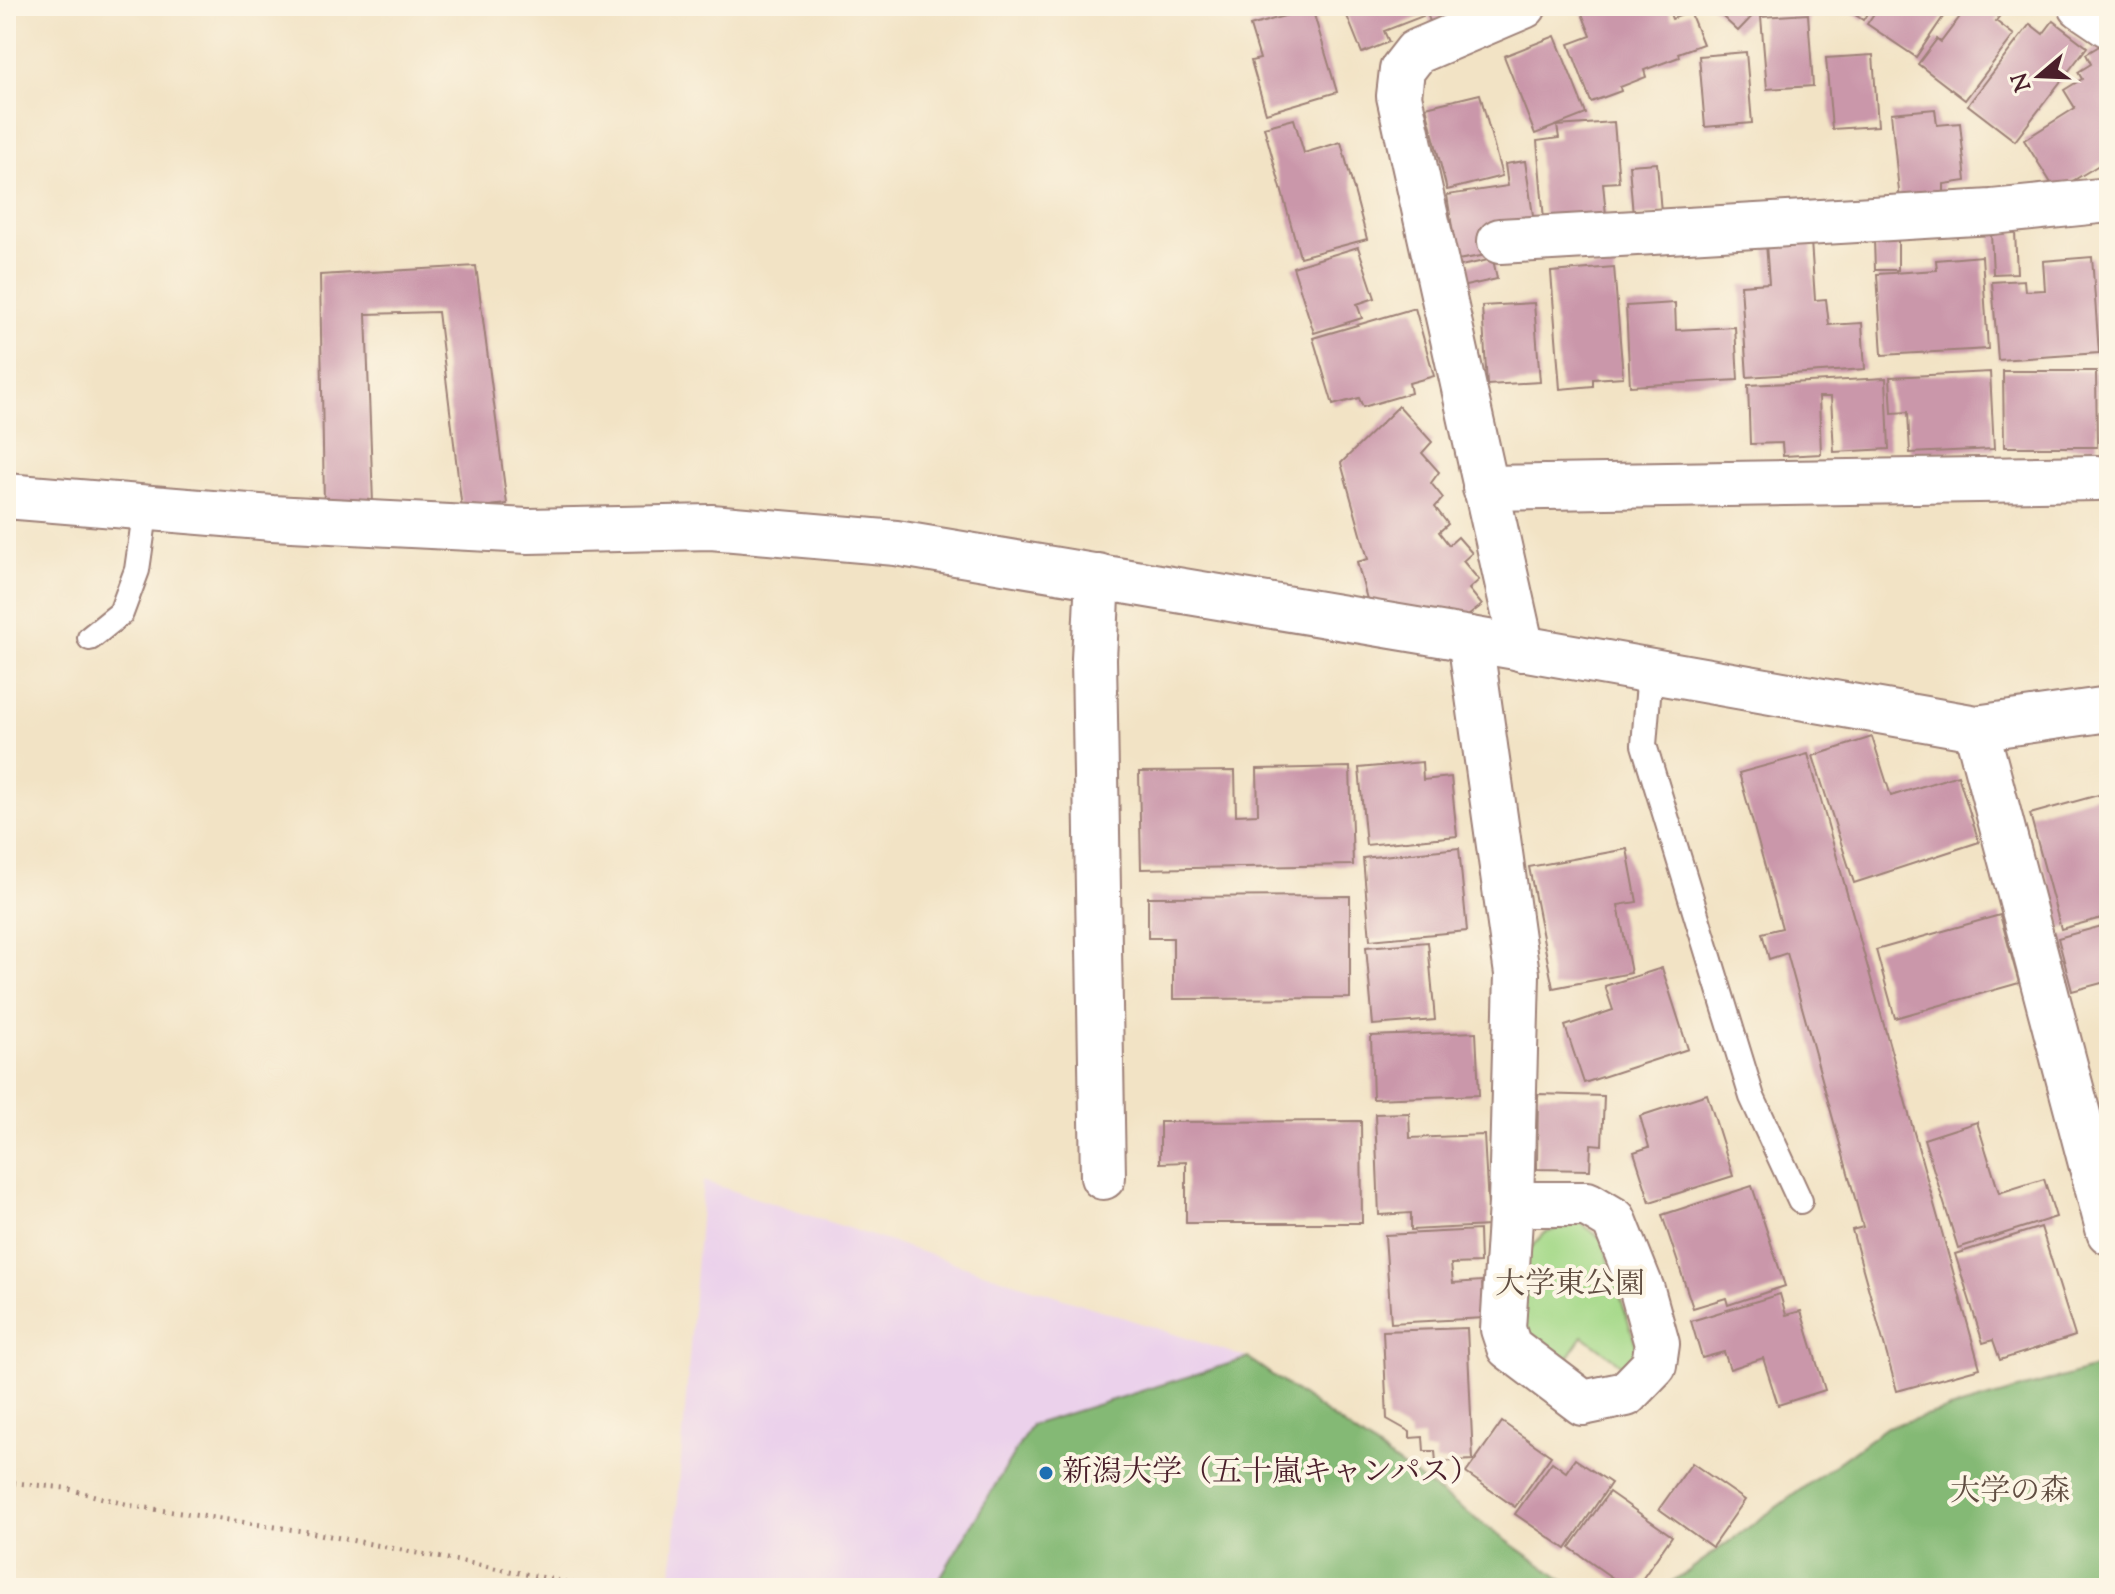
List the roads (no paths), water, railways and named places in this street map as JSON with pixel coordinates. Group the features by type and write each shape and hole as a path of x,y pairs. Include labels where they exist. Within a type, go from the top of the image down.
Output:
{"street":[{"path":"1522,649 1399,96 1402,70 1416,52 1524,6"},
{"path":"2081,6 2109,25"},
{"path":"1500,241 1992,212 2109,200"},
{"path":"1485,488 2097,478"},
{"path":"6,496 272,518 528,531 711,527 896,543 1976,728 2109,709"},
{"path":"1098,576 1094,659 1103,1177"},
{"path":"1470,639 1517,974 1511,1204 1503,1329 1509,1347 1583,1403 1626,1394 1654,1365 1657,1344 1642,1290 1614,1220 1587,1204 1511,1204"},
{"path":"1976,728 2109,1232"}],"lane":[{"path":"90,638 121,613 137,570 146,507"},
{"path":"1650,671 1644,745 1752,1097 1800,1201"}],"place":[{"name":"新潟大学（五十嵐キャンパス）","path":"1046,1473"}],"park label":[{"name":"大学東公園","path":"1570,1285"},
{"name":"大学の森","path":"2010,1492"}]}
